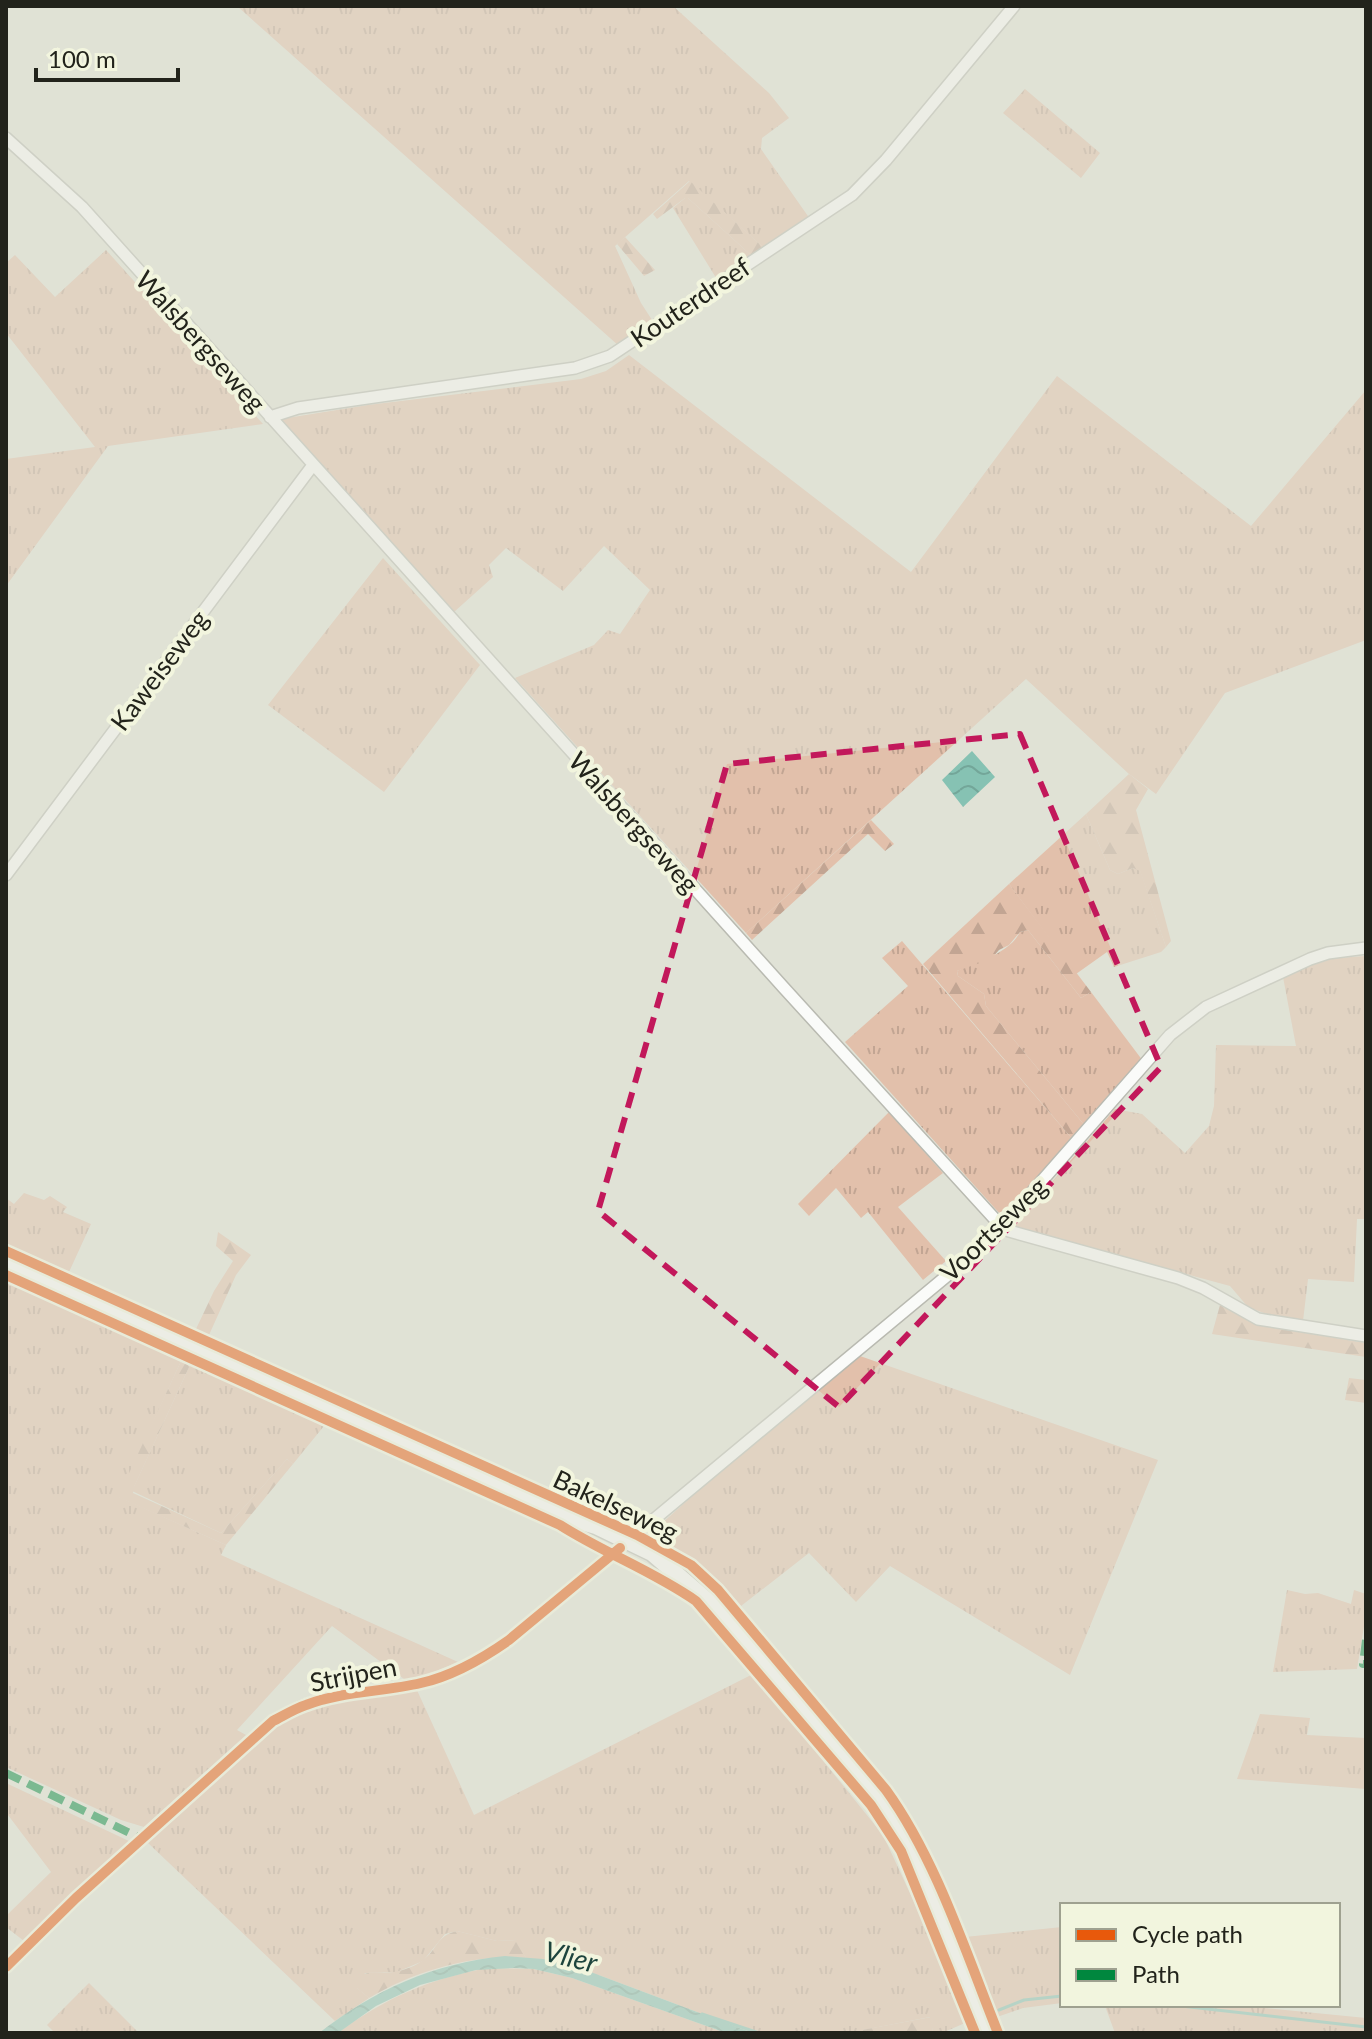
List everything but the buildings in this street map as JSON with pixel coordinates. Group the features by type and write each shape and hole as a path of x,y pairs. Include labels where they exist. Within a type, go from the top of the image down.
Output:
{"main road":[{"name":"Bakelseweg","path":"6,1262 568,1518 591,1535 624,1545 688,1585 717,1609 876,1797 908,1845 984,2033"}],"street":[{"name":"Kouterdreef","path":"270,417 298,408 575,368 610,356 852,195 886,160 1014,6"},
{"name":"Walsbergseweg","path":"6,138 82,207 1002,1227 1178,1278 1203,1288 1258,1319 1366,1336"},
{"name":"Kaweiseweg","path":"6,875 313,465"},
{"name":"Voortseweg","path":"624,1545 1002,1227 1170,1035 1190,1017 1310,959 1328,953 1366,948"},
{"name":"Strijpen","path":"6,1967 76,1898 273,1721 317,1702 421,1683 450,1674 490,1654 624,1545"}],"highlighted area":[{"path":"1020,734 1161,1067 839,1407 598,1211 727,764"}],"green space":[{"path":"237,6 673,6 769,93 789,118 762,138 761,149 810,219 765,249 689,181 615,246 641,303 654,323 619,346"},
{"path":"1025,89 1100,153 1081,178 1003,113"},
{"path":"690,181 765,249 753,257 688,198 657,219 653,214"},
{"path":"685,198 753,257 718,281 673,208"},
{"path":"625,237 655,270 644,276 617,244"},
{"path":"106,250 263,424 108,446 6,586 6,459 95,447 6,333 6,263 15,255 55,297"},
{"path":"629,355 911,572 1057,376 1251,526 1366,390 1366,640 1225,693 1156,794 1129,774 1026,679 746,933 515,678 594,645 608,630 620,634 650,590 604,546 563,591 506,548 489,565 493,577 454,612 281,419 581,379 606,371"},
{"path":"383,558 480,665 384,792 268,705"},
{"path":"1129,774 1148,789 1136,810 1171,941 1166,947 1140,871 1133,868 1118,874 1110,870 1086,814"},
{"path":"1086,814 1110,870 1118,874 1133,868 1140,870 1166,947 1161,952 1114,967 1107,952 1076,974 1009,884"},
{"path":"871,820 894,844 885,851 868,834 752,940 746,933"},
{"path":"1009,884 1091,992 1081,998 1028,930 1020,932 991,959 957,971 958,976 984,994 986,1006 1086,1127 1074,1141 923,964"},
{"path":"1028,930 1081,998 1091,992 1143,1061 1086,1127 986,1006 984,994 958,976 957,971 1001,951 1020,932"},
{"path":"902,941 1074,1141 1001,1215 845,1042 908,986 882,958"},
{"path":"1366,956 1366,1219 1357,1219 1354,1282 1308,1279 1303,1321 1269,1315 1248,1307 1230,1286 1013,1227 1115,1109 1142,1114 1185,1153 1209,1126 1214,1106 1216,1045 1296,1046 1283,977 1323,959"},
{"path":"889,1112 943,1173 898,1207 946,1261 923,1280 868,1212 861,1218 836,1188 809,1216 798,1204"},
{"path":"24,1193 44,1200 50,1196 67,1207 63,1212 91,1224 69,1272 6,1244 6,1198 14,1204"},
{"path":"218,1232 251,1255 236,1275 209,1335 196,1329 233,1261 216,1246"},
{"path":"6,1281 181,1361 119,1497 226,1545 221,1555 458,1662 420,1678 404,1679 332,1626 237,1730 246,1735 144,1827 121,1820 6,1767"},
{"path":"1220,1305 1268,1327 1366,1343 1366,1357 1212,1334"},
{"path":"860,1356 1158,1460 1070,1675 890,1566 856,1602 809,1553 741,1606 701,1567 655,1535 660,1525 750,1444"},
{"path":"181,1361 190,1365 133,1493 221,1533 287,1459 293,1464 226,1545 118,1497"},
{"path":"190,1365 324,1426 293,1464 287,1459 221,1533 132,1491"},
{"path":"1349,1378 1366,1380 1366,1403 1345,1400"},
{"path":"1287,1590 1318,1593 1351,1604 1354,1590 1366,1594 1357,1669 1273,1672"},
{"path":"753,1674 883,1835 946,1971 965,2023 942,2033 933,2033 930,2017 863,2030 863,2033 753,2033 588,1971 526,1958 516,1940 497,1941 457,1931 445,1934 423,1961 397,1972 365,1973 357,1988 369,1998 335,2021 147,1842 273,1728 324,1705 416,1688 474,1815"},
{"path":"1260,1714 1310,1718 1307,1735 1366,1738 1366,1789 1237,1779"},
{"path":"6,1783 131,1842 24,1941 6,1927 6,1916 51,1872 6,1816"},
{"path":"1060,1927 1060,2003 1023,2008 997,2017 965,1937"},
{"path":"457,1931 497,1941 517,1940 526,1958 485,1959 445,1966 406,1979 369,1998 353,1985 361,1976 402,1970 421,1962 441,1939"},
{"path":"489,1968 534,1969 572,1978 726,2033 338,2033 409,1991 448,1977"},
{"path":"89,1983 139,2033 55,2033 47,2025"},
{"path":"1105,2007 1255,2007 1366,2018 1366,2033 1115,2033"},
{"path":"931,2017 933,2033 863,2033 862,2030"}],"water":[{"path":"972,751 995,777 963,807 942,780"},
{"path":"505,1956 543,1959 588,1971 753,2033 726,2033 572,1978 534,1969 514,1968 476,1970 420,1985 376,2006 338,2033 319,2033 361,2004 406,1981 454,1965"}],"waterway":[{"name":"Vlier","path":"999,2010 1024,2000 1060,1996"},
{"name":"Vlier","path":"1190,2007 1366,2027"},
{"name":"Vlier","path":"702,2014 759,2033"}],"marked path":[{"path":"1366,1640 1363,1664 1366,1664"},
{"path":"6,1773 142,1839"}],"cycle path":[{"path":"6,1251 637,1535 691,1565 718,1590 886,1790 904,1817 949,1907 998,2033"},
{"path":"6,1275 560,1525 696,1601 871,1805 901,1851 975,2033"},
{"path":"6,1967 76,1898 273,1721 320,1700 421,1683 466,1666 509,1640 620,1548"}]}
